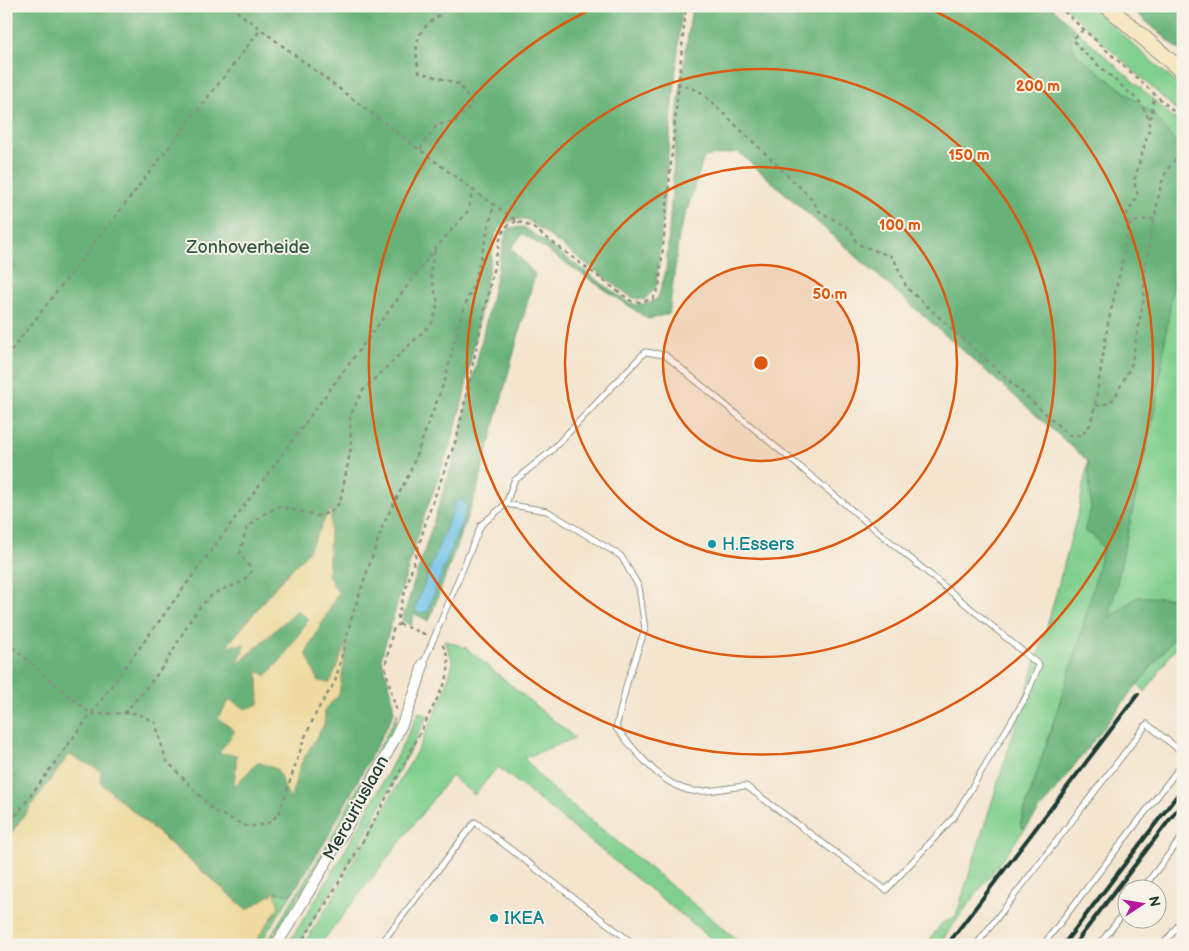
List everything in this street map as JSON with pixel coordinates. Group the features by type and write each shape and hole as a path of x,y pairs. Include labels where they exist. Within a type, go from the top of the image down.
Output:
{"main road":[{"path":"1107,6 1183,72"}],"street":[{"name":"Mercuriuslaan","path":"276,945 304,902 384,760 417,691 423,664"}],"lane":[{"path":"423,664 481,524 506,504 514,481 550,452 645,352 665,355 1039,665 1026,697 954,816 886,890 746,786 691,791 660,777 616,728 627,682 645,629 639,587 621,556 613,551 547,510 506,504"},
{"path":"976,945 1147,724 1183,754"},
{"path":"1043,945 1183,763"},
{"path":"380,945 475,822 635,945"},
{"path":"1151,878 1183,836"},
{"path":"1163,945 1183,918"},
{"path":"1099,945 1116,923"}],"path":[{"path":"230,6 473,190 517,221 532,227 631,300 640,302 653,299 659,288 677,83 686,6"},
{"path":"420,149 437,125 456,122 472,105 459,84 419,72 414,48 427,25 439,18 447,6"},
{"path":"1058,6 1183,120"},
{"path":"1178,6 1183,12"},
{"path":"6,357 261,29"},
{"path":"677,83 700,91 810,197 820,211 851,230 857,244 894,257 907,288 1069,435 1082,435 1090,425 1095,406 1108,323 1128,226 1127,213 1138,196 1134,181 1149,130 1149,119 1140,102 1079,48 1073,39 1083,30"},
{"path":"1149,119 1152,116 1154,94"},
{"path":"1095,406 1109,403 1115,397 1131,366 1144,298 1144,272 1164,172 1172,160 1183,154"},
{"path":"6,829 435,249 468,211 473,190"},
{"path":"6,642 91,714 136,713 155,722 166,760 214,811 248,827 267,824 279,814 304,739 318,709 336,682 352,616 383,525 410,472 446,377 460,318 475,281 494,205"},
{"path":"1128,226 1139,220 1154,220"},
{"path":"396,712 385,667 393,630 399,624 398,615 428,515 457,437 500,238 505,227 517,221"},
{"path":"123,714 146,689 165,663 185,632 192,614 212,594 246,580 252,570 240,554 246,529 264,514 279,506 317,516 331,512 340,502 351,448 350,416 364,390 432,323 438,303 430,272 435,249"},
{"path":"261,945 270,932"}],"green space":[{"name":"Zonhoverheide","path":"6,6 682,6 656,287 644,300 631,297 528,220 518,219 510,221 496,233 463,400 451,443 422,522 381,658 391,690 394,713 325,842 291,895 275,892 247,910 70,755 6,840","holes":["331,509 328,575 338,593 306,653 318,681 330,683 346,645 339,694 325,709 324,724 301,763 290,800 277,769 258,762 234,785 237,755 219,753 235,731 218,718 229,700 246,709 259,704 258,672 266,676 282,659 309,619 297,610 239,663 245,644 228,645 278,584 308,552"]},
{"path":"692,6 1051,6 1074,28 1071,42 1076,54 1153,114 1183,152 1183,231 1181,229 1156,403 1109,618 1137,597 1172,598 1181,591 1183,592 1183,626 1025,829 1020,825 1078,646 1103,548 1094,536 1084,531 1091,509 1088,461 738,152 704,157 679,235 669,314 648,319 523,234 511,248 535,274 477,490 429,621 414,614 411,626 402,620 457,449 506,233 510,228 524,227 626,301 642,305 658,298 666,271 678,106"},
{"path":"1064,6 1090,6 1183,89 1183,112 1176,110"},
{"path":"1128,6 1183,6 1183,53"},
{"path":"1074,28 1183,126 1183,152 1153,114 1076,54 1071,42"},
{"path":"1181,228 1183,592 1181,591 1172,598 1137,597 1109,619 1156,403"},
{"path":"1088,461 1091,509 1084,531 1094,536 1104,548 1078,646 1020,825 1025,829 938,945 926,945 941,924 956,916 1048,623 1079,509"},
{"path":"1183,626 1183,652 1176,647 1145,692 1138,685"},
{"path":"444,640 466,648 575,738 524,758 549,786 744,945 719,945 498,767 474,795 451,776 320,945 303,945 332,899 418,749 444,694 453,662"},
{"path":"419,712 428,716 354,856 298,945 287,945 323,888 356,830"},
{"path":"398,713 386,745 345,818 268,945 265,945 331,838"},
{"path":"275,892 291,895 259,945 253,945 279,908"}],"sand":[{"path":"331,508 328,575 338,593 306,653 318,681 330,683 347,642 339,694 325,709 324,724 301,763 290,800 277,769 258,762 234,786 237,755 219,753 235,731 218,718 230,700 246,709 259,704 258,671 266,676 282,659 309,619 297,610 238,664 245,644 227,646 278,584 308,552"},
{"path":"69,755 101,771 101,784 247,910 275,892 279,907 253,945 6,945 6,840"}],"water":[{"path":"459,500 465,502 467,508 427,612 418,613 415,608 455,504"}],"railway":[{"path":"947,945 1138,694"},
{"path":"1063,945 1182,789"},
{"path":"1074,945 1183,802"}],"place":[{"name":"H.Essers","path":"712,544"},
{"name":"IKEA","path":"494,918"}]}
